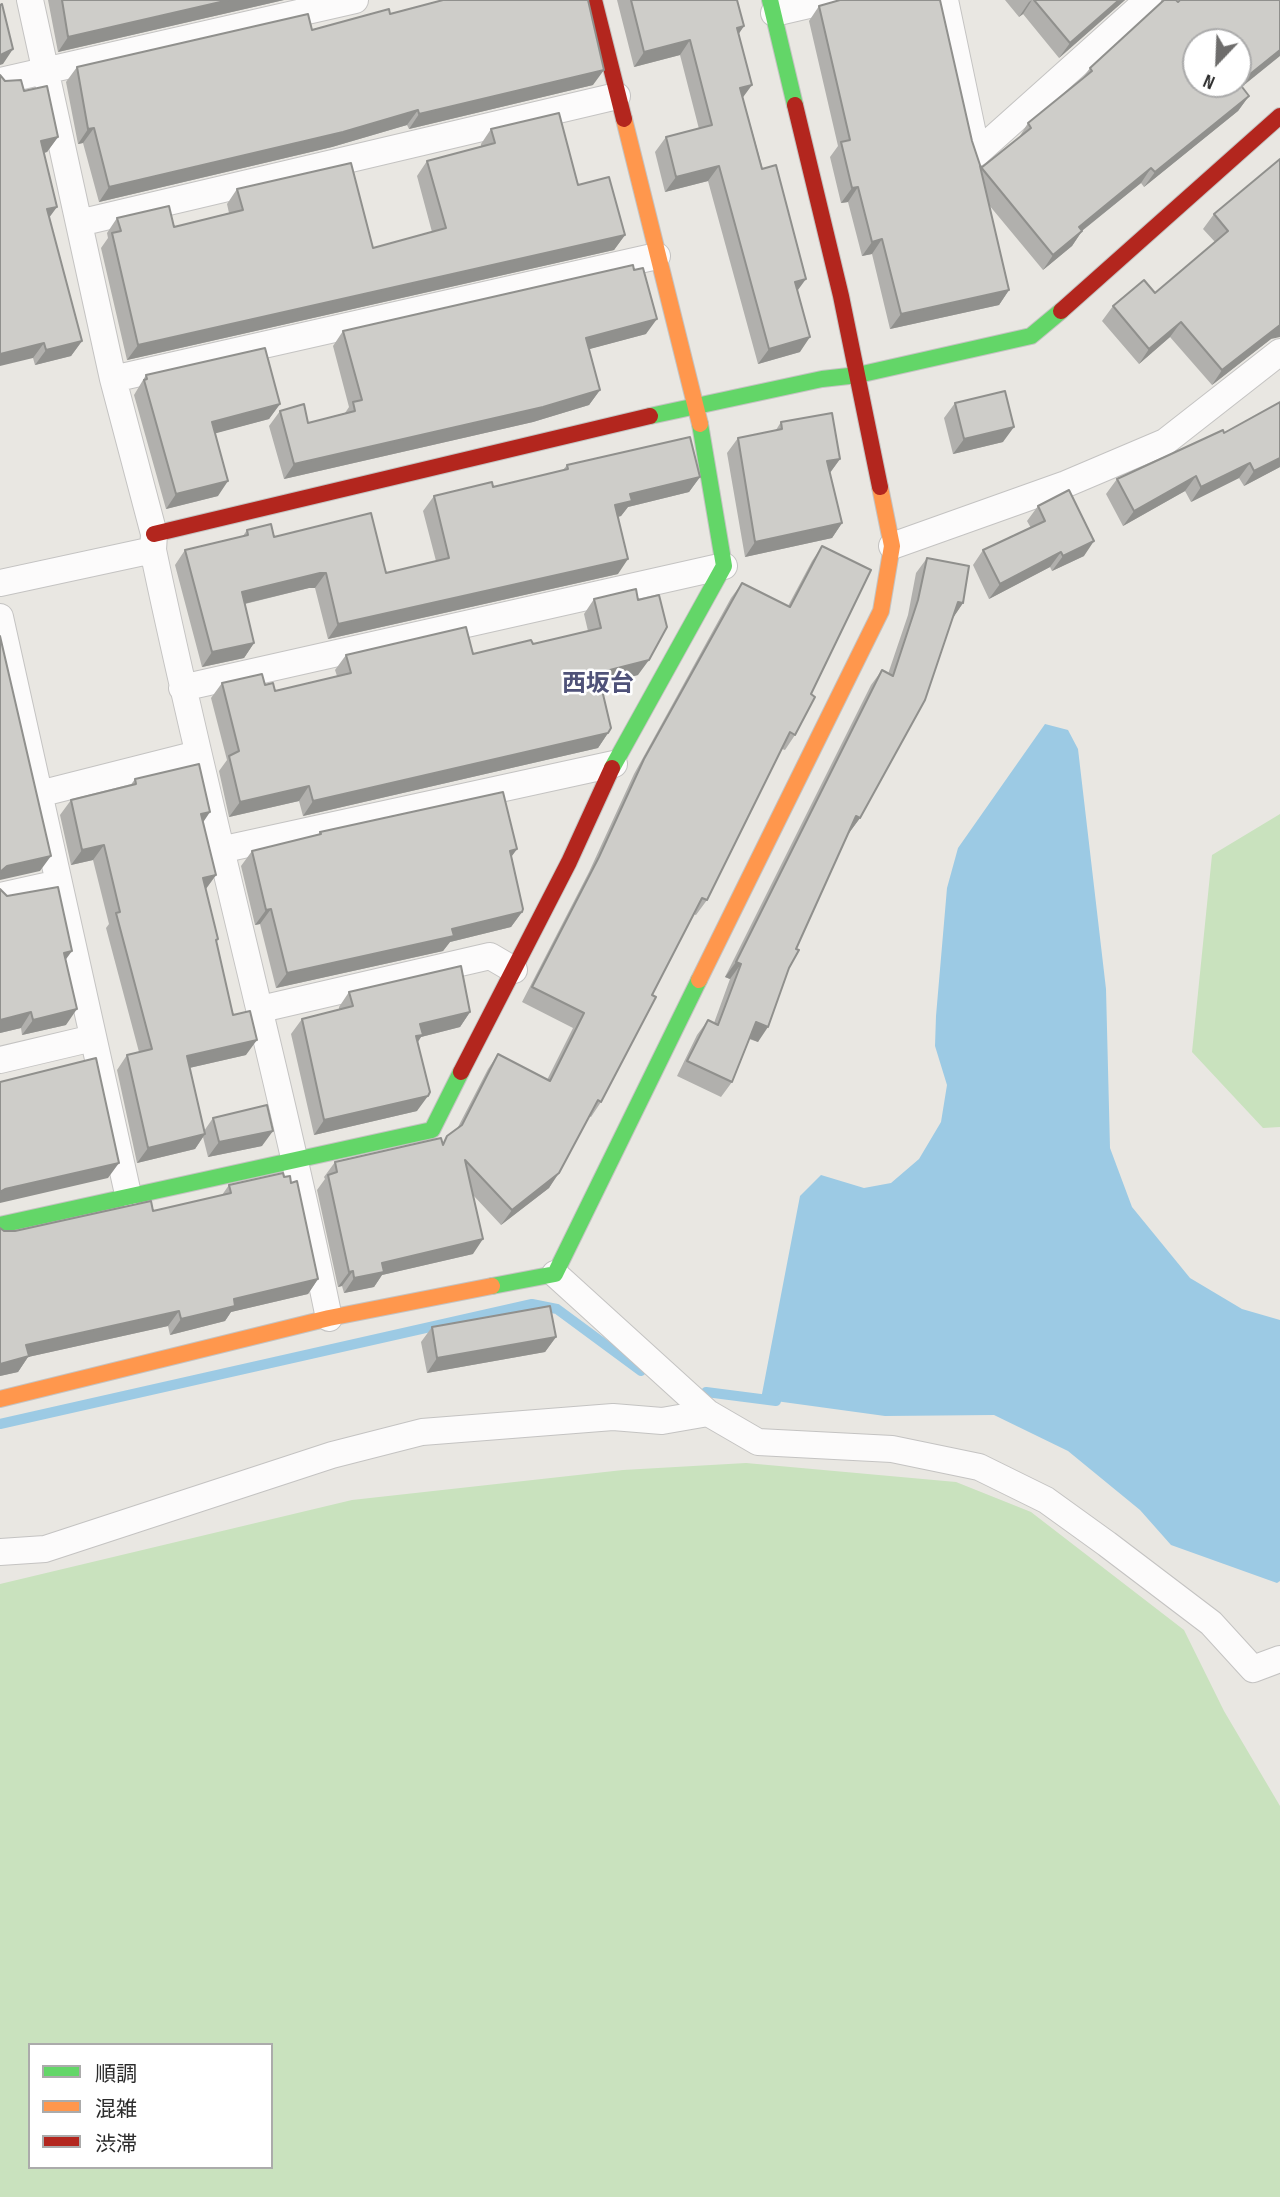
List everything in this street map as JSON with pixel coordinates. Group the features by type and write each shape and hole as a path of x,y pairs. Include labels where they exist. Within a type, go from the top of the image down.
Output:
{"street":[{"path":"30,0 113,379 153,542 181,688 261,1009 329,1318"},
{"path":"0,81 355,0"},
{"path":"0,1225 128,1194 297,1163 432,1129 514,970 614,764 724,566 697,405 594,0"},
{"path":"555,1274 881,611 892,546 858,375 772,7 830,0"},
{"path":"945,0 977,153 1148,0"},
{"path":"79,223 617,96"},
{"path":"0,583 697,405 822,379 858,375 1031,336 1101,278 1280,116"},
{"path":"113,379 657,256"},
{"path":"892,546 1066,484 1165,442 1280,352"},
{"path":"181,688 724,566"},
{"path":"0,617 11,714 39,794 128,1194"},
{"path":"39,794 197,754"},
{"path":"220,850 614,764"},
{"path":"0,896 60,883"},
{"path":"261,1009 491,956 514,970"},
{"path":"0,1060 93,1038"},
{"path":"0,1399 329,1318 555,1274"},
{"path":"555,1274 708,1413 758,1442 892,1449 979,1467 1046,1500 1107,1544 1211,1623 1253,1669 1280,1659"},
{"path":"0,1552 45,1549 332,1455 422,1432 613,1417 662,1421 708,1413"}],"green space":[{"path":"1280,814 1280,1127 1263,1128 1192,1052 1212,855"},
{"path":"746,1463 956,1482 1031,1512 1184,1630 1224,1711 1280,1806 1280,2197 0,2197 0,1584 352,1500 623,1470"}],"water":[{"path":"1045,724 1068,730 1078,749 1106,989 1110,1148 1132,1207 1190,1278 1242,1309 1280,1320 1280,1581 1277,1583 1171,1545 1140,1510 1068,1451 994,1415 885,1416 761,1399 800,1196 821,1175 864,1188 891,1183 919,1159 941,1122 947,1085 935,1046 947,888 958,848"}],"building":[{"path":"62,0 229,0 68,37"},
{"path":"443,0 588,0 604,70 419,114 418,110 343,132 109,187 94,128 88,129 77,67 308,14 312,30 389,9 390,14"},
{"path":"631,0 737,0 744,26 737,28 752,85 740,88 762,169 776,165 806,279 795,282 810,337 769,349 719,166 676,177 666,137 712,125 690,40 644,52"},
{"path":"840,0 940,0 1009,290 901,314 882,239 872,242 858,187 852,188 841,142 850,140 819,6"},
{"path":"1034,0 1119,0 1070,43"},
{"path":"1164,0 1280,0 1280,50 1252,73 1252,28 1182,28 1182,98 1247,98 1155,172 1151,168 1079,227 1082,231 1053,255 981,168 1031,128 1028,123 1092,71 1090,68"},
{"path":"2,4 13,49 0,55 0,5"},
{"path":"0,75 5,81 21,80 24,91 47,86 58,137 41,141 57,207 47,209 82,341 46,350 44,343 0,354"},
{"path":"559,113 578,185 609,177 625,235 138,345 112,233 121,231 117,218 169,206 174,227 243,210 237,189 351,163 373,248 446,228 427,161 495,143 491,129"},
{"path":"1280,159 1280,325 1222,370 1181,322 1149,349 1113,306 1144,280 1155,293 1228,231 1214,214"},
{"path":"633,265 634,270 643,268 657,319 586,338 600,390 543,407 294,464 280,411 304,404 308,423 355,411 353,402 362,400 343,331"},
{"path":"265,348 280,404 212,422 228,481 176,494 144,380 147,379 146,375"},
{"path":"1005,391 1014,427 964,439 955,403"},
{"path":"1280,402 1280,458 1254,471 1250,463 1201,487 1196,476 1134,511 1117,479 1223,430 1224,433"},
{"path":"832,413 840,459 827,461 842,523 755,542 738,438 782,429 781,422"},
{"path":"690,437 700,477 630,494 632,501 615,505 628,559 338,624 326,573 320,573 242,592 254,643 212,652 185,550 248,535 247,530 271,524 274,537 371,513 386,573 449,558 434,496 492,482 493,487 568,469 567,465"},
{"path":"1069,490 1094,541 1063,556 1061,552 1000,584 983,550 1045,521 1038,506"},
{"path":"822,546 871,570 811,694 815,697 795,735 790,732 707,900 702,898 652,995 656,997 601,1102 598,1100 559,1173 512,1210 465,1160 483,1239 382,1263 384,1272 354,1278 353,1271 349,1272 328,1175 337,1172 335,1162 441,1138 443,1145 447,1136 462,1125 498,1054 550,1081 584,1013 532,987 599,857 644,759 742,583 790,607"},
{"path":"927,558 969,566 963,603 958,602 925,700 860,818 856,816 796,949 799,950 789,968 768,1027 756,1022 732,1082 687,1061 708,1020 718,1025 741,964 736,962 882,670 893,676 918,600"},
{"path":"636,589 638,600 659,595 667,627 649,660 598,673 611,728 608,733 313,801 309,786 240,802 229,756 239,751 222,683 262,674 265,685 273,683 275,691 351,673 346,655 466,627 473,654 531,640 533,644 601,628 594,599"},
{"path":"0,636 51,856 7,866 0,872"},
{"path":"199,764 210,812 201,814 216,875 203,878 218,939 216,940 233,1015 250,1011 257,1040 187,1056 205,1134 148,1148 127,1055 152,1049 116,913 120,912 104,845 82,850 71,800 136,784 135,779"},
{"path":"503,792 517,849 510,851 522,912 452,929 454,936 287,973 271,909 266,910 252,851 321,834 320,832"},
{"path":"58,887 72,951 64,953 77,1009 33,1020 31,1012 0,1020 0,889 7,896"},
{"path":"461,966 470,1012 420,1024 423,1035 416,1036 430,1092 428,1096 324,1120 302,1019 353,1006 349,992"},
{"path":"96,1058 119,1163 0,1192 0,1082"},
{"path":"267,1105 273,1131 219,1142 213,1118"},
{"path":"283,1173 284,1177 290,1176 291,1183 297,1181 318,1279 234,1299 235,1306 181,1319 179,1311 26,1345 29,1356 0,1364 0,1228 4,1231 15,1231 151,1201 153,1211 231,1193 229,1185"},
{"path":"550,1306 556,1337 437,1358 432,1327"}],"waterway":[{"path":"0,1424 532,1304 557,1309 641,1371"},
{"path":"706,1392 776,1401"}],"traffic: fast":[{"path":"770,0 795,105"},
{"path":"650,416 822,379 858,375 1031,336 1061,311"},
{"path":"612,768 724,566 700,424"},
{"path":"492,1286 555,1274 699,980"},
{"path":"0,1225 432,1130 461,1072"}],"traffic: slow":[{"path":"624,119 700,424"},
{"path":"699,980 881,611 892,546 880,487"},
{"path":"0,1399 329,1318 492,1286"}],"traffic: jam":[{"path":"594,0 624,119"},
{"path":"795,105 841,296 880,487"},
{"path":"1061,311 1280,116"},
{"path":"154,534 650,416"},
{"path":"461,1072 569,862 612,768"}],"district":[{"name":"西坂台","path":"598,685"}]}
